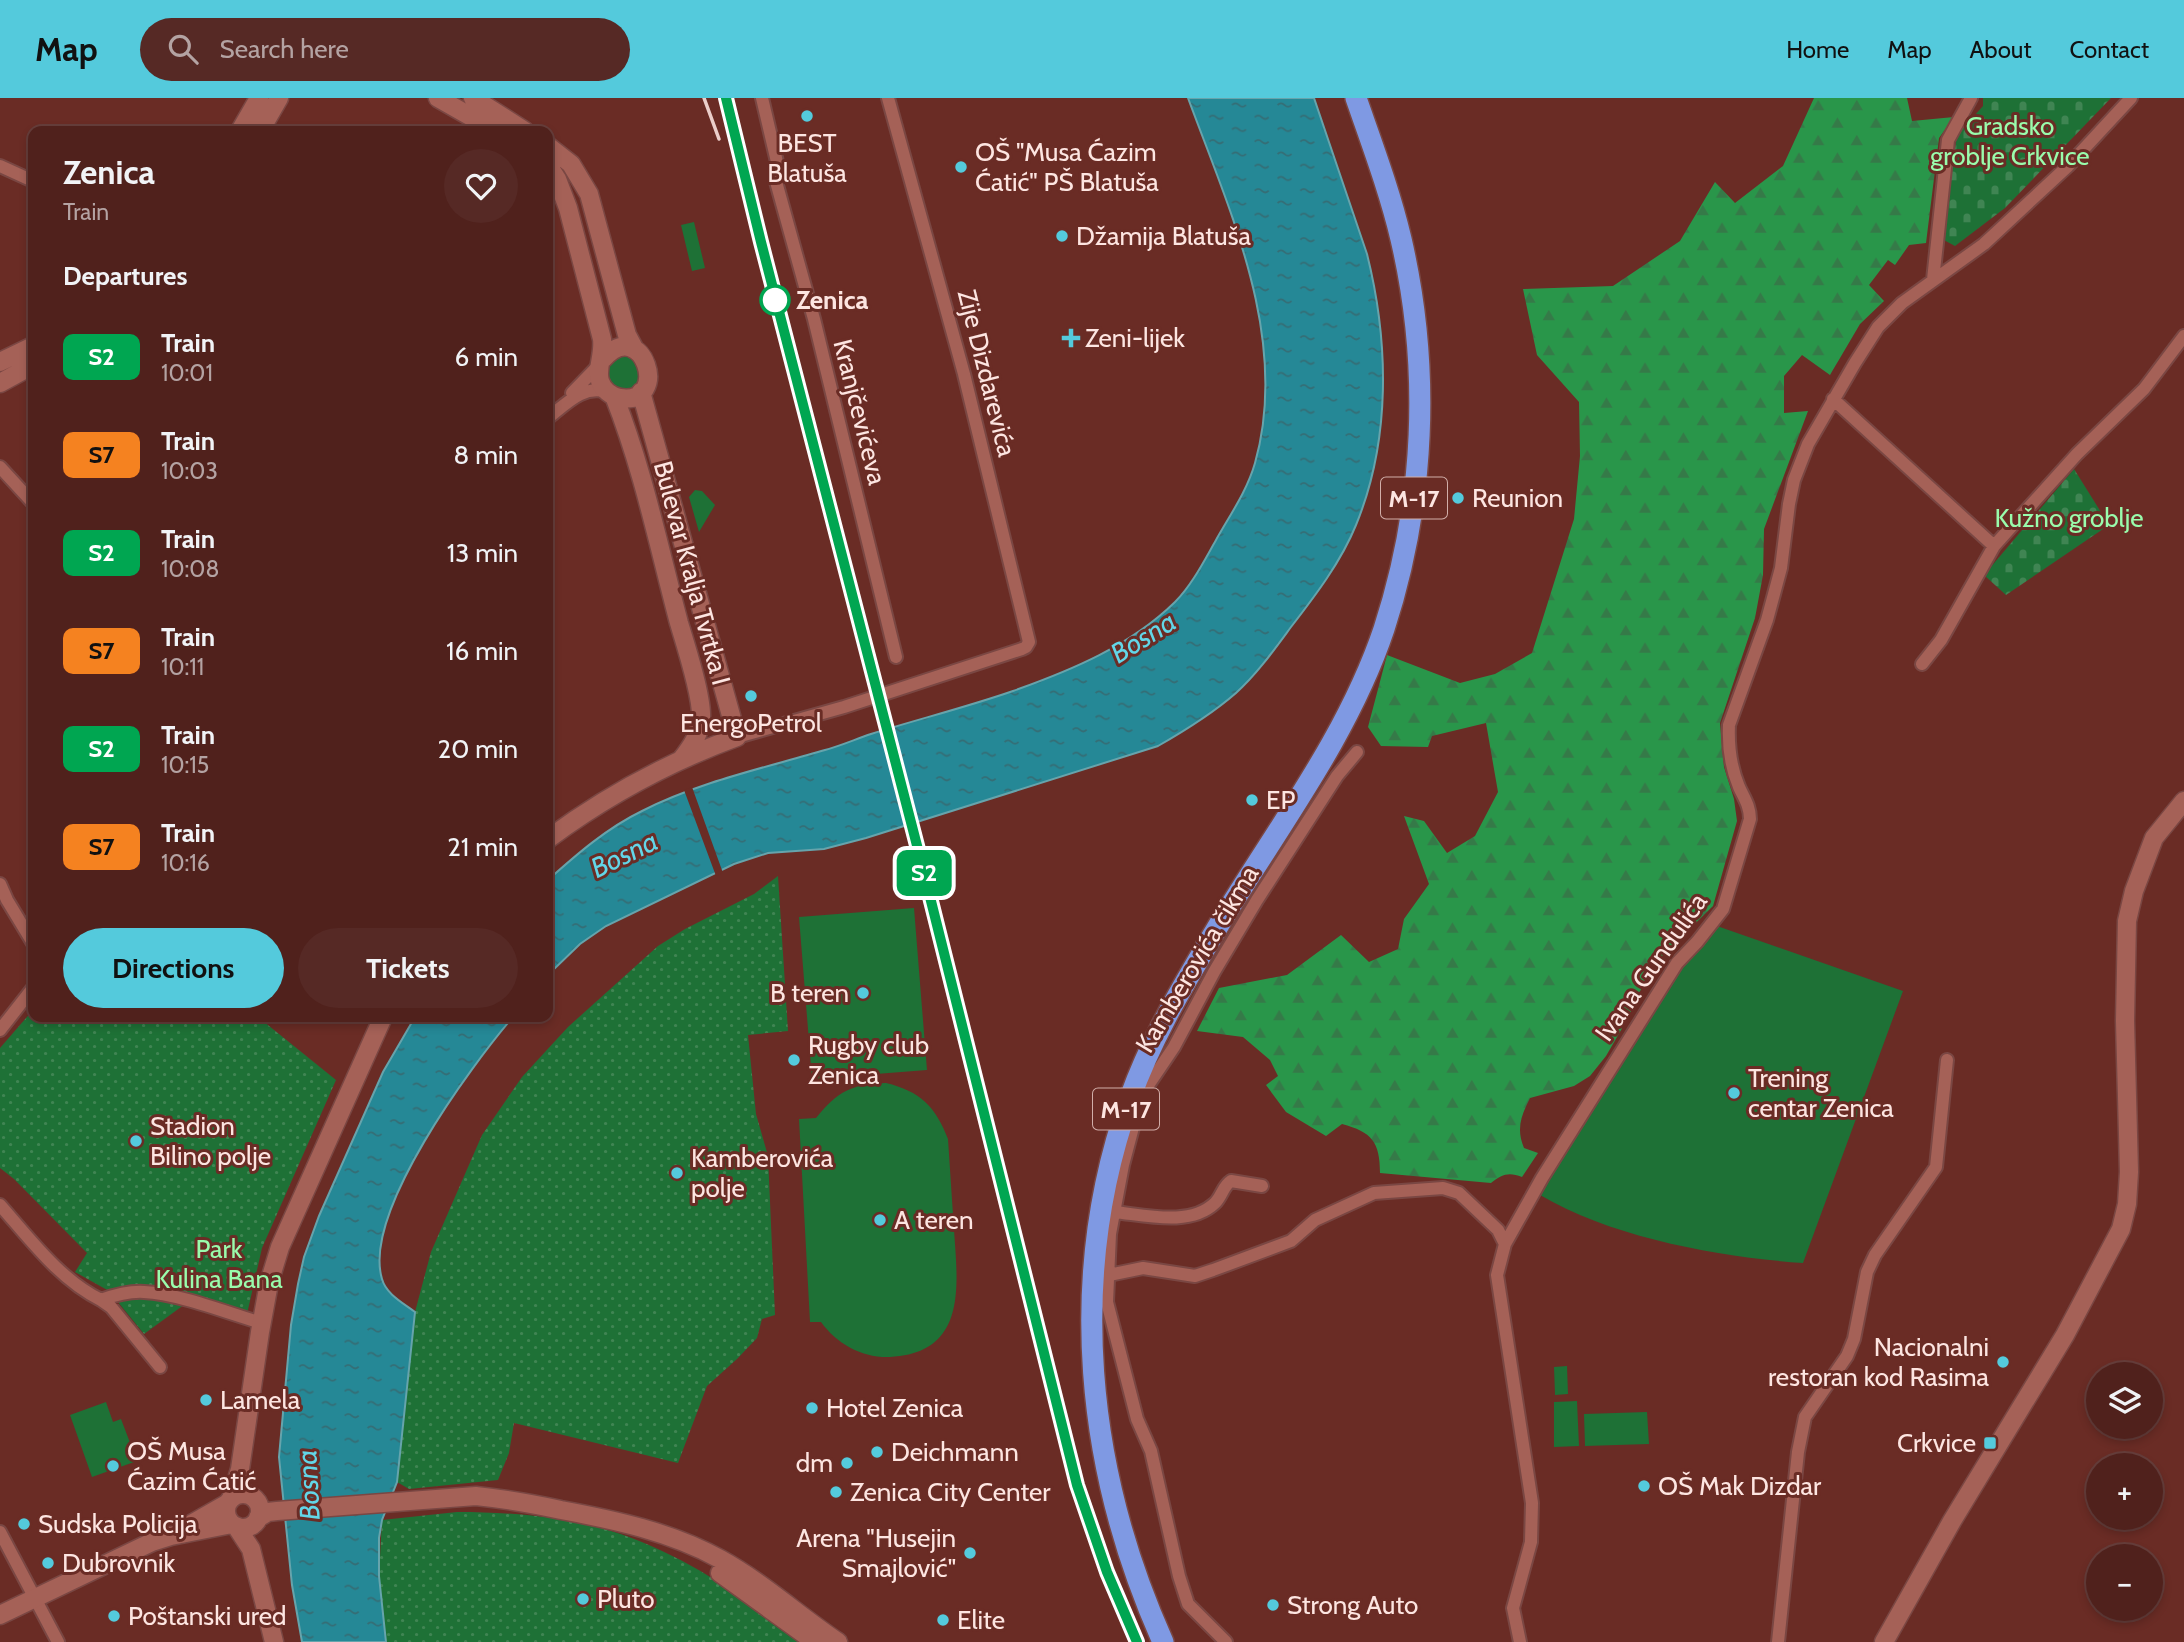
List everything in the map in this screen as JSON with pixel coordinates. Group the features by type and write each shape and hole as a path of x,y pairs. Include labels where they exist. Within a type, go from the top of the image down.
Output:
{"highway":[{"name":"M-17","path":"1163,1642 1132,1565 1115,1508 1100,1434 1092,1374 1090,1306 1098,1224 1108,1172 1122,1122 1150,1049 1223,918 1307,787 1337,733 1372,660 1400,570 1415,497 1419,447 1419,373 1415,320 1399,231 1356,98"}],"street":[{"path":"243,126 259,98"},
{"path":"263,126 279,98"},
{"path":"438,98 487,126"},
{"path":"473,98 517,126"},
{"name":"Kranjčevićeva","path":"762,98 777,162 775,178 818,335 896,657"},
{"name":"Zije Dizdarevića","path":"731,739 844,707 1021,649 1029,642 964,374 888,98"},
{"path":"1933,280 1948,140 1971,98"},
{"name":"Ivana Gundulića","path":"1520,1642 1513,1608 1533,1527 1530,1492 1496,1275 1505,1244 1567,1137 1677,963 1723,909 1750,819 1750,810 1734,774 1728,740 1729,725 1767,620 1781,568 1794,480 1808,444 1878,327 1902,303 1984,244 2068,166 2131,98"},
{"name":"Bulevar Kralja Tvrtka I","path":"553,150 571,164 589,194 627,334 635,350 646,359 649,366 649,380 641,392 731,739"},
{"path":"0,166 28,179"},
{"name":"Bulevar Kralja Tvrtka I","path":"553,173 568,208 602,339 600,380 626,427 701,714 697,736 681,761"},
{"path":"1922,664 1941,640 1994,545 2077,454 2144,389 2184,336"},
{"path":"0,362 28,348"},
{"path":"553,414 608,353 621,348 635,350"},
{"path":"0,383 28,368"},
{"path":"553,414 584,391 597,389 627,398 641,392"},
{"path":"1833,399 1994,545"},
{"path":"0,467 28,498"},
{"path":"701,714 713,737 731,739"},
{"path":"553,835 602,801 731,739"},
{"name":"Kamberovića čikma","path":"1226,1642 1188,1604 1185,1595 1151,1451 1137,1419 1107,1302 1110,1234 1123,1165 1140,1101 1147,1087 1174,1047 1257,900 1337,776 1357,752"},
{"path":"1884,1642 1952,1521 2065,1335 2121,1229 2127,1204 2129,1172 2125,1021 2127,921 2134,891 2154,838 2184,801"},
{"path":"0,884 28,935"},
{"path":"0,1030 28,994"},
{"path":"381,1022 287,1228 269,1283 243,1452 227,1516 454,1497 509,1499 617,1522 692,1545 756,1581 838,1642"},
{"path":"1778,1642 1798,1452 1805,1417 1847,1356 1854,1339 1867,1272 1875,1255 1936,1167 1947,1060"},
{"path":"1114,1212 1180,1217 1193,1215 1216,1202 1231,1181 1262,1186"},
{"path":"1109,1275 1143,1268 1195,1276 1290,1241 1315,1220 1374,1193 1443,1188 1459,1194 1498,1230 1505,1244"},
{"path":"0,1205 58,1270 90,1295 111,1307 160,1367"},
{"path":"101,1300 126,1293 144,1292 164,1295 262,1323"},
{"path":"243,1452 255,1515 251,1549 274,1642"},
{"path":"0,1615 124,1554 171,1535 241,1494 255,1515"},
{"path":"171,1535 255,1515"},
{"path":"617,1522 708,1566 736,1583 815,1642"},
{"path":"0,1532 58,1642"}],"green space":[{"path":"1814,98 1907,98 1912,121 1954,117 1939,138 1926,243 1909,245 1895,265 1888,260 1869,285 1884,301 1860,324 1830,375 1802,355 1784,376 1784,413 1808,411 1764,529 1763,575 1755,618 1720,723 1724,767 1734,799 1737,821 1713,906 1651,967 1628,1018 1606,1056 1590,1076 1574,1086 1530,1098 1522,1117 1520,1135 1524,1148 1538,1153 1522,1177 1506,1175 1491,1183 1380,1173 1376,1146 1361,1131 1342,1124 1326,1136 1286,1112 1266,1085 1278,1076 1270,1060 1243,1037 1197,1031 1219,988 1287,975 1341,935 1369,962 1398,949 1404,919 1429,884 1404,816 1424,821 1447,853 1475,836 1498,792 1486,723 1432,736 1428,747 1381,746 1368,727 1387,655 1460,683 1495,674 1532,653 1574,519 1580,456 1579,402 1537,355 1523,289 1613,286 1680,241 1715,182 1735,203 1783,166"},
{"name":"Gradsko groblje Crkvice","path":"1983,98 2111,98 2005,208 1955,246 1942,239 1957,135 1983,106"},
{"path":"694,222 705,268 692,271 681,225"},
{"path":"624,356 636,361 641,373 636,385 624,390 612,385 607,373 612,361"},
{"name":"Kužno groblje","path":"2074,469 2109,525 2006,595 1984,575"},
{"path":"695,490 702,491 715,505 699,532 689,497"},
{"name":"Kamberovića polje","path":"778,876 788,1031 748,1035 756,1114 768,1156 775,1315 762,1319 757,1338 707,1386 678,1463 514,1423 509,1453 498,1480 409,1489 397,1482 415,1312 431,1252 482,1135 522,1077 568,1027 658,946 754,894"},
{"name":"B teren","path":"914,908 927,1070 812,1079 799,917"},
{"name":"Trening centar Zenica","path":"1717,926 1903,991 1803,1263 1737,1256 1667,1243 1600,1223 1540,1195 1679,965"},
{"name":"Stadion Bilino polje","path":"28,1016 28,1022 264,1022 336,1080 262,1248 247,1314 192,1299 144,1334 109,1291 75,1272 87,1253 0,1168 0,1048"},
{"path":"886,1083 898,1086 925,1102 938,1118 948,1139 957,1273 952,1313 945,1330 933,1343 915,1353 880,1357 860,1352 842,1343 821,1322 810,1322 799,1119 816,1118 831,1101 855,1087"},
{"path":"1567,1366 1568,1394 1555,1395 1554,1367"},
{"path":"1577,1401 1579,1446 1554,1447 1554,1402"},
{"path":"106,1402 113,1422 121,1419 137,1461 92,1477 70,1415"},
{"path":"1647,1412 1649,1444 1585,1446 1584,1414"},
{"path":"457,1512 554,1518 638,1540 712,1578 805,1642 386,1642 379,1576 382,1520"}],"water":[{"name":"Bosna","path":"1188,98 1314,98 1367,254 1379,322 1383,391 1381,425 1367,493 1350,539 1335,565 1265,662 1218,708 1158,746 866,838 824,849 768,853 734,864 606,926 580,944 553,970 553,876 617,825 664,801 709,784 1013,691 1057,674 1099,655 1139,632 1158,618 1187,588 1248,483 1255,463 1264,416 1265,370 1260,323 1237,231"},
{"name":"Bosna","path":"412,1022 509,1022 472,1069 424,1142 388,1217 380,1251 384,1284 396,1298 415,1312 397,1482 382,1520 379,1538 379,1576 386,1642 302,1642 292,1585 279,1457 291,1325 304,1257 319,1216 383,1072"}],"pier":[{"path":"889,725 915,825 908,828 881,727"},
{"path":"692,787 723,873 716,876 684,790"}],"railway":[{"path":"704,98 719,139"},
{"path":"726,98 1077,1485 1107,1572 1137,1642"}],"train":[{"name":"S2","path":"726,98 1077,1485 1107,1572 1137,1642"}],"place":[{"name":"BEST Blatuša","path":"807,116"},
{"name":"OŠ \"Musa Ćazim Ćatić\" PŠ Blatuša","path":"961,167"},
{"name":"Džamija Blatuša","path":"1062,236"},
{"name":"Zenica","path":"775,300"},
{"name":"Zeni-lijek","path":"1071,338"},
{"name":"Reunion","path":"1458,498"},
{"name":"EnergoPetrol","path":"751,696"},
{"name":"EP","path":"1252,800"},
{"name":"B teren","path":"863,993"},
{"name":"Rugby club Zenica","path":"794,1060"},
{"name":"Trening centar Zenica","path":"1734,1093"},
{"name":"Stadion Bilino polje","path":"136,1141"},
{"name":"Kamberovića polje","path":"677,1173"},
{"name":"A teren","path":"880,1220"},
{"name":"Nacionalni restoran kod Rasima","path":"2003,1362"},
{"name":"Lamela","path":"206,1400"},
{"name":"Hotel Zenica","path":"812,1408"},
{"name":"Crkvice","path":"1990,1443"},
{"name":"Deichmann","path":"877,1452"},
{"name":"dm","path":"847,1463"},
{"name":"OŠ Musa Ćazim Ćatić","path":"113,1466"},
{"name":"OŠ Mak Dizdar","path":"1644,1486"},
{"name":"Zenica City Center","path":"836,1492"},
{"name":"Sudska Policija","path":"24,1524"},
{"name":"Arena \"Husejin Smajlović\"","path":"970,1553"},
{"name":"Dubrovnik","path":"48,1563"},
{"name":"Pluto","path":"583,1599"},
{"name":"Strong Auto","path":"1273,1605"},
{"name":"Poštanski ured","path":"114,1616"},
{"name":"Elite","path":"943,1620"}],"park label":[{"name":"Park Kulina Bana","path":"219,1264"}]}
